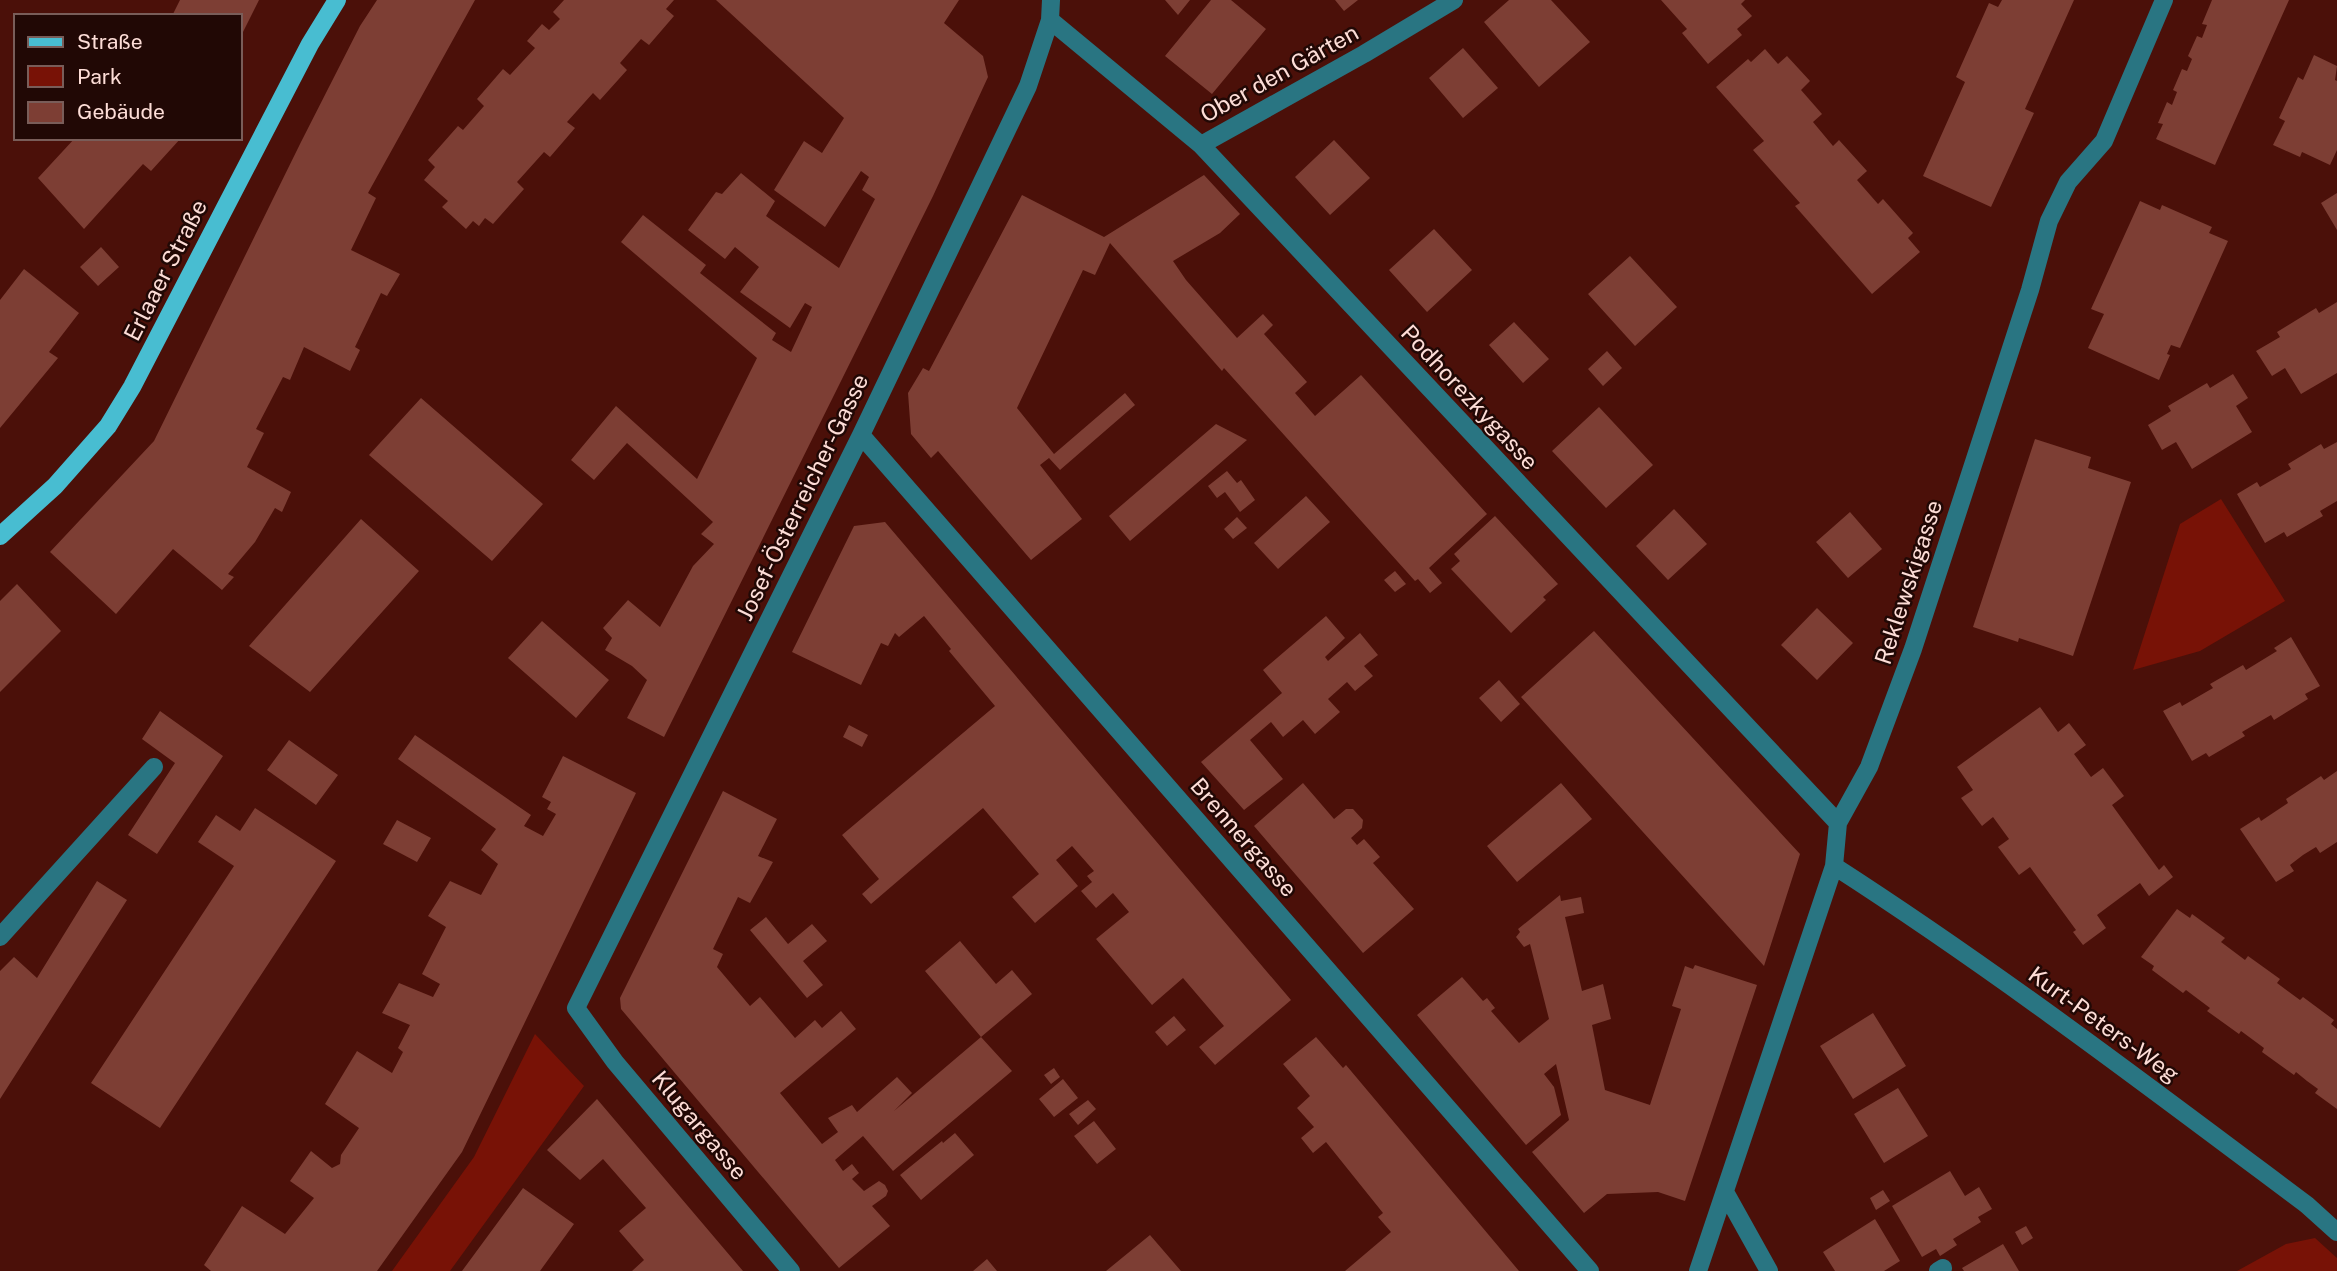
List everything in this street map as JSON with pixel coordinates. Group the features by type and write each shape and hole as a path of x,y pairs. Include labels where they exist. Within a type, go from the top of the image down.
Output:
{"main road":[{"name":"Erlaaer Straße","path":"0,536 55,486 108,426 139,374 310,44 337,0"}],"street":[{"name":"Josef-Österreicher-Gasse","path":"576,1008 861,435 1027,86 1050,20 1051,0"},
{"name":"Ober den Gärten","path":"1200,145 1364,54 1454,0"},
{"name":"Reklewskigasse","path":"1698,1271 1834,866 1838,823 1869,767 1913,649 2030,290 2049,222 2068,182 2104,141 2164,0"},
{"name":"Podhorezkygasse","path":"1050,20 1200,145 1838,823"},
{"name":"Brennergasse","path":"861,435 1590,1271"},
{"path":"0,937 154,767"},
{"name":"Kurt-Peters-Weg","path":"1834,866 1893,904 2076,1033 2307,1205 2337,1232"},
{"name":"Klugargasse","path":"576,1008 615,1062 791,1271"},
{"path":"1725,1192 1769,1271"}],"green space":[{"path":"2221,499 2285,601 2200,651 2133,670 2180,524"},
{"path":"535,1034 584,1086 450,1271 392,1271 474,1157"},
{"path":"2315,1238 2337,1258 2337,1271 2237,1271 2286,1244"}],"building":[{"path":"180,0 259,0 242,34 242,14 173,14"},
{"path":"377,0 475,0 368,193 376,198 351,250 400,274 387,296 381,293 355,347 360,350 350,371 304,347 290,380 283,377 256,429 264,433 247,467 291,492 282,512 275,508 255,542 228,574 234,577 222,590 173,549 116,614 50,552 154,441 301,142 360,26"},
{"path":"564,0 674,0 666,9 674,16 649,45 641,39 620,63 627,70 600,100 593,93 567,122 575,128 550,157 544,152 517,182 524,189 493,224 485,218 479,226 473,221 466,229 442,207 448,201 424,180 435,167 428,160 458,126 463,130 484,106 477,99 503,69 510,75 535,48 527,41 542,24 549,30 560,19 553,12"},
{"path":"716,0 959,0 944,23 983,56 988,77 933,196 664,737 627,718 647,680 632,666 605,650 612,638 603,628 628,600 660,627 693,566 714,544 701,534 713,522 627,443 594,480 571,460 616,406 697,479 757,358 621,242 643,215 706,265 700,273 776,333 772,340 791,352 812,307 805,303 790,328 740,292 759,267 735,247 725,259 688,230 716,192 722,194 741,173 775,201 766,216 839,268 875,199 862,190 869,177 861,171 825,227 774,190 804,141 822,153 844,118"},
{"path":"1165,0 1190,0 1178,15"},
{"path":"1211,0 1231,0 1266,29 1212,94 1165,56"},
{"path":"1335,0 1358,0 1344,11"},
{"path":"1509,0 1551,0 1590,42 1539,87 1484,22"},
{"path":"1661,0 1745,0 1741,4 1752,16 1737,29 1742,35 1708,64 1682,33 1687,29"},
{"path":"2002,0 2074,0 2025,109 2034,113 1991,207 1923,176 1965,82 1956,77 1989,3 1998,7"},
{"path":"2212,0 2289,0 2215,165 2156,139 2163,124 2158,123 2167,102 2172,105 2177,92 2173,90 2182,69 2187,71 2192,59 2188,56 2197,36 2202,38 2207,25 2202,24"},
{"path":"1463,48 1498,88 1463,118 1429,78"},
{"path":"1765,49 1778,64 1787,56 1810,81 1801,90 1822,114 1813,122 1833,146 1839,140 1867,171 1857,180 1878,204 1883,199 1913,233 1908,238 1920,252 1872,294 1795,206 1800,203 1753,150 1764,141 1716,87 1748,59 1751,62"},
{"path":"2314,55 2337,66 2337,150 2330,165 2302,152 2300,157 2273,145 2285,121 2279,118 2298,77 2303,80"},
{"path":"73,140 179,140 151,171 143,164 84,229 38,178"},
{"path":"1334,140 1370,178 1330,215 1295,177"},
{"path":"1204,175 1240,214 1220,233 1173,261 1186,280 1237,338 1263,314 1273,325 1264,334 1307,382 1295,393 1315,416 1361,375 1487,514 1429,568 1442,583 1430,593 1418,579 1415,581 1224,368 1222,371 1110,243 1095,275 1083,270 1017,408 1054,454 1125,393 1135,405 1060,470 1049,458 1040,465 1082,519 1031,560 938,451 931,458 911,434 908,393 923,368 929,371 1022,195 1104,237"},
{"path":"2337,193 2337,230 2321,203"},
{"path":"2140,201 2160,210 2162,205 2212,227 2209,233 2228,241 2180,348 2171,345 2167,354 2170,355 2159,380 2088,348 2104,314 2091,309"},
{"path":"1434,229 1472,270 1427,312 1389,270"},
{"path":"101,247 119,267 98,286 80,267"},
{"path":"1630,256 1677,307 1635,346 1588,294"},
{"path":"24,269 79,313 49,352 58,358 0,428 0,300"},
{"path":"2337,302 2337,373 2301,394 2285,368 2272,376 2256,351 2280,337 2277,332 2316,308 2319,313"},
{"path":"1514,322 1549,359 1523,383 1489,345"},
{"path":"1607,351 1622,368 1603,386 1588,369"},
{"path":"2233,374 2248,398 2236,406 2252,432 2192,469 2176,442 2162,450 2148,425 2171,411 2168,406 2207,383 2210,388"},
{"path":"421,398 543,504 492,561 369,455"},
{"path":"1599,407 1653,465 1606,508 1552,451"},
{"path":"1216,424 1247,440 1130,541 1109,516"},
{"path":"2035,439 2091,457 2088,468 2131,482 2073,656 2019,638 2018,642 1973,627"},
{"path":"2337,442 2337,501 2320,511 2323,516 2287,537 2284,532 2265,543 2237,494 2257,482 2260,487 2291,469 2288,464 2321,444 2324,449"},
{"path":"1227,471 1237,483 1241,480 1255,500 1240,512 1225,492 1217,498 1208,486"},
{"path":"1306,496 1330,522 1278,569 1254,543"},
{"path":"1674,509 1707,544 1668,580 1636,546"},
{"path":"1850,512 1882,549 1848,578 1816,542"},
{"path":"1495,516 1558,584 1543,597 1546,600 1511,633 1451,569 1460,561 1454,554"},
{"path":"1237,517 1247,528 1233,539 1224,529"},
{"path":"361,519 419,571 310,692 249,646"},
{"path":"885,522 1291,1000 1215,1065 1199,1047 1224,1026 1183,978 1152,1005 1096,939 1129,912 1113,893 1096,908 1081,891 1092,882 1087,876 1094,871 1072,846 1056,860 1078,886 1035,923 1012,897 1039,874 983,808 871,904 862,894 879,879 842,835 995,706 924,616 899,637 895,633 888,646 881,643 861,685 792,652 854,526"},
{"path":"1395,571 1406,584 1395,592 1384,580"},
{"path":"17,584 61,631 0,692 0,601"},
{"path":"1817,608 1853,643 1817,680 1781,645"},
{"path":"1326,616 1345,638 1325,657 1328,661 1360,633 1378,655 1364,666 1373,676 1355,691 1347,682 1328,699 1340,712 1315,734 1303,720 1283,737 1271,722 1250,740 1283,779 1244,810 1201,762 1282,693 1263,670"},
{"path":"542,621 609,680 576,718 508,658"},
{"path":"1594,631 1800,854 1764,966 1521,697"},
{"path":"2291,637 2320,686 2305,694 2308,699 2274,720 2271,715 2242,732 2245,736 2209,757 2206,753 2192,761 2163,711 2180,702 2182,706 2213,688 2210,684 2243,665 2246,670 2277,651 2274,648"},
{"path":"1499,680 1520,704 1501,722 1479,698"},
{"path":"2040,707 2058,732 2069,723 2086,745 2074,754 2091,777 2103,768 2124,796 2112,805 2159,870 2164,865 2173,877 2149,896 2140,883 2097,915 2106,928 2083,945 2073,932 2076,930 2030,867 2019,875 1998,847 2009,839 1993,817 1982,826 1961,798 1973,790 1957,767"},
{"path":"160,711 223,756 157,854 128,835 175,763 142,739"},
{"path":"849,725 868,735 862,747 843,737"},
{"path":"415,735 531,815 524,826 543,836 556,814 547,809 551,802 542,797 563,756 636,793 462,1152 377,1271 211,1271 204,1265 242,1206 285,1234 314,1198 290,1181 311,1151 332,1168 340,1164 341,1155 359,1128 325,1104 357,1051 392,1073 403,1052 398,1048 410,1025 382,1013 399,983 433,997 440,984 422,974 446,927 428,916 450,881 481,895 498,864 481,850 496,829 398,759"},
{"path":"289,740 338,775 316,805 267,770"},
{"path":"2337,771 2337,842 2320,853 2316,847 2303,855 2290,865 2294,871 2276,882 2240,829 2259,817 2261,821 2288,803 2286,799 2321,776 2324,780"},
{"path":"1303,783 1334,819 1346,809 1353,809 1363,820 1362,828 1351,838 1357,845 1364,839 1380,857 1373,863 1414,909 1363,953 1254,826"},
{"path":"1561,783 1592,819 1517,882 1487,846"},
{"path":"723,791 777,819 758,856 773,862 750,903 738,897 713,949 723,954 717,967 750,1006 760,997 795,1038 815,1020 822,1028 841,1011 856,1029 780,1093 822,1144 838,1132 828,1118 852,1105 857,1112 897,1077 912,1093 894,1111 981,1037 1012,1071 893,1171 863,1136 835,1160 843,1171 852,1164 859,1173 852,1179 864,1191 879,1181 885,1185 888,1191 886,1196 872,1206 890,1226 839,1268 621,1009 620,998"},
{"path":"255,808 336,861 160,1128 91,1083 234,866 198,842 216,815 240,831"},
{"path":"397,820 431,838 417,862 383,844"},
{"path":"97,881 127,900 0,1099 0,971 14,957 37,978"},
{"path":"1560,895 1561,901 1581,897 1584,913 1565,917 1582,991 1603,984 1611,1019 1592,1025 1605,1090 1650,1105 1681,1009 1672,1006 1685,966 1693,969 1695,965 1757,985 1685,1201 1658,1192 1607,1194 1584,1213 1532,1152 1569,1120 1556,1064 1544,1074 1554,1087 1561,1115 1526,1145 1417,1015 1462,977 1483,1001 1487,998 1495,1008 1491,1011 1519,1043 1549,1019 1530,944 1524,947 1516,937 1520,932 1518,929"},
{"path":"2177,909 2190,918 2192,914 2225,938 2221,942 2245,960 2248,956 2280,979 2277,983 2300,1000 2303,997 2334,1020 2331,1024 2337,1029 2337,1109 2315,1093 2318,1089 2262,1052 2264,1048 2241,1031 2239,1034 2207,1011 2210,1008 2186,990 2183,993 2152,970 2154,966 2141,957"},
{"path":"766,917 788,944 812,924 827,941 803,961 823,985 807,998 750,930"},
{"path":"960,941 996,984 1012,970 1032,994 981,1037 925,971"},
{"path":"1873,1013 1906,1066 1853,1099 1820,1046"},
{"path":"1174,1016 1186,1030 1167,1046 1155,1032"},
{"path":"1316,1037 1343,1068 1346,1065 1519,1271 1345,1271 1391,1232 1378,1217 1383,1213 1326,1142 1313,1153 1301,1138 1314,1127 1297,1108 1310,1096 1283,1064"},
{"path":"1054,1068 1060,1077 1051,1084 1044,1075"},
{"path":"1063,1079 1078,1098 1054,1117 1039,1099"},
{"path":"1898,1088 1928,1136 1884,1163 1854,1114"},
{"path":"597,1099 743,1271 632,1271 644,1260 619,1231 646,1208 603,1159 580,1180 547,1150"},
{"path":"1088,1100 1096,1109 1078,1125 1069,1114"},
{"path":"1094,1121 1116,1149 1097,1164 1074,1136"},
{"path":"955,1133 974,1155 921,1200 900,1175"},
{"path":"1950,1171 1965,1196 1979,1187 1992,1209 1978,1217 1981,1222 1953,1239 1957,1245 1940,1256 1936,1249 1922,1257 1892,1206"},
{"path":"523,1188 574,1224 540,1271 462,1271"},
{"path":"1883,1190 1890,1201 1876,1210 1870,1198"},
{"path":"1875,1219 1900,1261 1884,1271 1835,1271 1823,1252"},
{"path":"2026,1226 2033,1238 2022,1245 2015,1232"},
{"path":"1150,1235 1181,1271 1106,1271"},
{"path":"2003,1244 2019,1271 1964,1271 1962,1268"},
{"path":"987,1259 997,1271 973,1271"}]}
